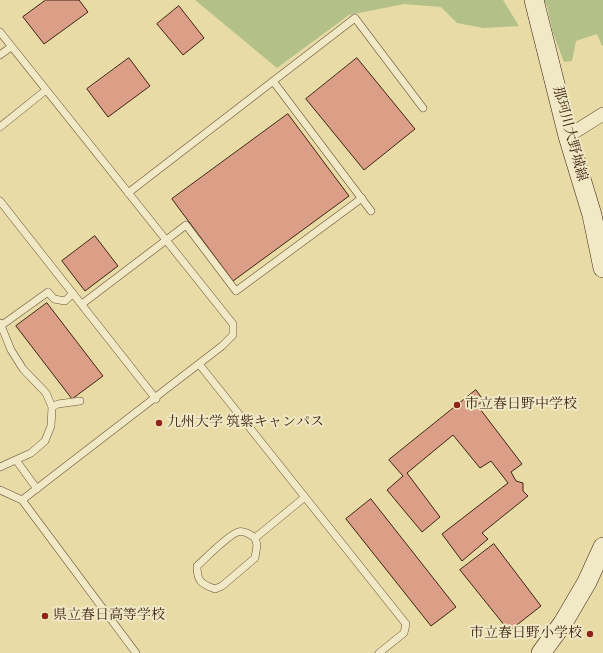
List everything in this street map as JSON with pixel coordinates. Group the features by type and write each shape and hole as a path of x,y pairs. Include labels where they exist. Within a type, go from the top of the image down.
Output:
{"main road":[{"name":"那珂川大野城線","path":"534,0 568,136 592,215 603,268"},
{"path":"541,653 563,623 587,582 603,547"}],"street":[{"path":"568,136 603,114"}],"lane":[{"path":"128,193 355,18 423,108"},
{"path":"0,32 233,324 233,335 222,346 156,399 22,500"},
{"path":"0,55 11,46"},
{"path":"272,81 371,211"},
{"path":"0,127 46,90"},
{"path":"82,304 186,224 236,291 362,198"},
{"path":"0,201 156,399"},
{"path":"0,467 31,453 45,441 51,426 52,407 46,393 23,369 11,350 1,324 48,292 54,299 66,300 73,293"},
{"path":"199,364 406,624 404,632 379,653"},
{"path":"52,407 58,404 80,401"},
{"path":"16,460 37,489"},
{"path":"0,490 22,500 136,653"},
{"path":"256,538 305,497"},
{"path":"239,531 256,538 257,545 255,558 222,586 215,589 203,584 197,576 197,566 231,535 239,531"}],"green space":[{"path":"195,0 503,0 519,26 483,28 457,23 441,7 404,4 349,15 277,68"},
{"path":"543,0 603,0 603,45 602,46 597,34 576,41 572,61 564,62 553,33 547,6"}],"building":[{"path":"46,0 79,0 88,12 44,44 23,17"},
{"path":"179,6 204,38 183,55 157,24"},
{"path":"129,58 150,86 108,117 87,89"},
{"path":"357,58 415,129 364,170 306,99"},
{"path":"288,114 349,196 233,281 172,199"},
{"path":"95,236 118,266 85,291 62,261"},
{"path":"47,303 103,376 72,399 16,326"},
{"path":"476,390 484,401 477,405 522,464 511,472 516,481 523,483 523,491 528,496 482,533 488,539 462,561 442,534 508,483 491,461 480,468 453,435 407,473 440,517 422,532 387,490 403,476 389,460"},
{"path":"371,499 456,607 431,626 346,519"},
{"path":"494,544 541,606 509,631 460,570"}],"place":[{"name":"市立春日野中学校","path":"457,405"},
{"name":"九州大学 筑紫キャンパス","path":"159,423"},
{"name":"県立春日高等学校","path":"45,616"},
{"name":"市立春日野小学校","path":"590,634"}]}
